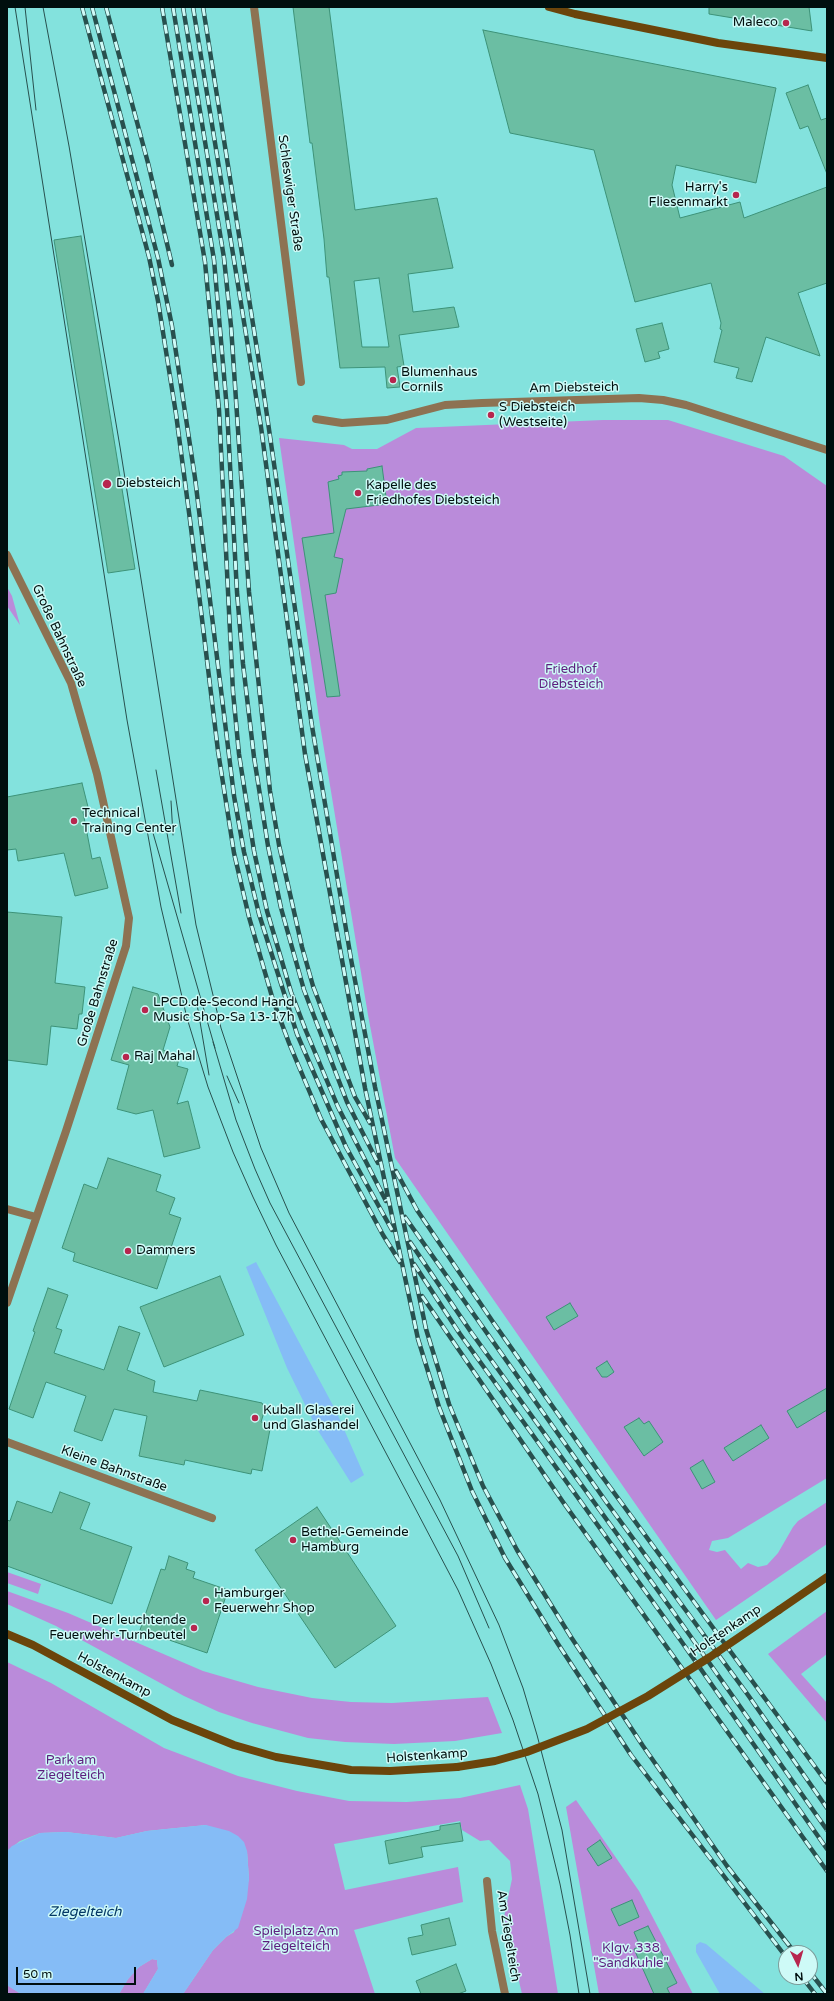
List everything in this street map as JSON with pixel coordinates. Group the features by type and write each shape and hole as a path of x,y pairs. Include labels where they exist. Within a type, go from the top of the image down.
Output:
{"main road":[{"path":"549,7 574,14 718,43 827,58"},
{"name":"Holstenkamp","path":"7,1634 33,1645 172,1720 234,1745 276,1757 351,1770 390,1771 457,1767 495,1761 527,1752 587,1729 648,1696 710,1657 827,1577"}],"street":[{"name":"Schleswiger Straße","path":"254,7 301,382"},
{"name":"Am Diebsteich","path":"316,419 342,423 387,420 445,405 639,398 663,400 686,406 827,450"},
{"name":"Große Bahnstraße","path":"7,555 71,683 97,774 129,918 126,946 7,1303"},
{"path":"7,1209 36,1217"},
{"name":"Kleine Bahnstraße","path":"7,1442 212,1518"},
{"name":"Am Ziegelteich","path":"487,1881 492,1931 505,1994"}],"green space":[{"name":"Friedhof Diebsteich","path":"603,420 668,420 784,456 827,486 827,1478 728,1538 712,1541 709,1550 717,1552 725,1550 741,1569 748,1563 758,1567 767,1565 778,1553 798,1521 827,1502 827,1544 716,1620 395,1158 368,1015 320,725 279,438 344,445 352,449 377,449 416,428"},
{"path":"7,587 12,596 20,625 7,606"},
{"path":"7,1572 41,1584 38,1594 7,1583"},
{"path":"7,1591 68,1613 203,1671 258,1687 312,1698 351,1702 392,1703 488,1697 502,1733 455,1741 394,1744 345,1742 308,1738 252,1723 219,1712 184,1696 56,1626 7,1604"},
{"path":"827,1611 827,1654 801,1674 827,1703 827,1723 768,1654"},
{"name":"Park am Ziegelteich","path":"7,1662 51,1683 164,1748 238,1776 297,1791 349,1801 407,1802 460,1798 520,1785 528,1809 558,1994 522,1994 504,1917 512,1879 510,1861 489,1840 480,1841 462,1830 460,1821 334,1844 345,1890 458,1867 463,1902 354,1930 375,1994 183,1994 213,1950 226,1937 234,1932 249,1879 247,1851 206,1825 147,1831 116,1838 66,1832 40,1833 20,1841 7,1851"},
{"name":"Klgv. 338 \"Sandkuhle\"","path":"576,1800 639,1891 693,1994 599,1994 566,1807"},
{"path":"152,1959 157,1960 158,1969 143,1994 119,1994 128,1979 139,1967"},
{"path":"7,1985 21,1994 7,1994"}],"water":[{"path":"256,1262 336,1411 364,1475 351,1483 317,1429 287,1368 246,1267"},
{"name":"Ziegelteich","path":"206,1825 229,1831 238,1836 244,1842 247,1851 249,1879 247,1899 238,1928 213,1950 183,1994 143,1994 158,1969 157,1960 152,1959 139,1967 128,1979 119,1994 21,1994 7,1985 7,1851 12,1846 40,1833 66,1832 116,1838 147,1831"},
{"path":"700,1942 706,1944 765,1994 720,1994 696,1952 696,1945"}],"building":[{"path":"293,7 329,7 355,210 437,198 453,268 408,274 413,312 454,307 459,327 399,335 404,366 397,367 400,387 387,388 385,367 340,368 329,277 327,277 324,239 312,143 310,143","holes":["379,278 389,347 362,347 354,281"]},
{"name":"Maleco","path":"709,7 809,7 812,31 709,14"},
{"path":"483,30 776,88 756,183 676,165 672,185 680,218 740,202 744,218 827,187 827,283 798,293 820,356 766,337 752,382 736,378 739,368 714,362 722,330 720,329 721,323 711,283 635,302 594,150 510,133"},
{"path":"808,85 821,120 827,118 827,174 808,126 800,129 786,93"},
{"path":"81,236 135,569 108,573 54,240"},
{"path":"662,323 669,349 658,352 660,358 645,362 636,329"},
{"path":"382,466 387,504 346,509 334,557 343,559 336,593 325,595 340,696 327,697 302,538 334,533 328,482 339,479 338,476 342,475 342,472 367,471 367,469"},
{"path":"82,783 89,811 83,812 92,859 100,857 108,888 75,896 64,853 18,861 16,849 7,850 7,797"},
{"path":"7,912 62,917 55,983 85,987 82,1014 79,1014 77,1029 51,1026 47,1065 7,1060"},
{"path":"133,987 158,994 170,1027 163,1050 180,1056 177,1066 188,1069 177,1104 188,1101 200,1148 164,1157 153,1110 136,1114 117,1109 129,1065 111,1060"},
{"path":"108,1158 161,1175 156,1191 175,1198 169,1214 181,1218 157,1289 73,1261 75,1253 62,1248 84,1184 97,1189"},
{"path":"220,1276 244,1335 164,1367 140,1307"},
{"path":"48,1288 68,1295 56,1328 62,1330 54,1353 104,1370 119,1326 140,1333 127,1370 155,1381 153,1392 197,1401 200,1390 262,1403 265,1409 261,1422 271,1424 262,1471 252,1469 251,1474 185,1460 184,1465 139,1456 147,1416 114,1409 102,1441 74,1431 86,1396 46,1382 33,1418 9,1409"},
{"path":"570,1303 578,1316 554,1330 546,1317"},
{"path":"607,1361 614,1372 607,1377 602,1377 596,1368"},
{"path":"827,1388 827,1410 797,1428 787,1411"},
{"path":"639,1418 644,1424 649,1421 663,1442 644,1456 624,1427"},
{"path":"761,1425 769,1438 733,1461 724,1448"},
{"path":"703,1460 715,1482 702,1489 690,1468"},
{"path":"60,1492 90,1503 80,1529 132,1547 112,1604 7,1566 7,1520 10,1521 17,1501 52,1513"},
{"path":"317,1507 396,1626 335,1668 255,1550"},
{"path":"169,1556 188,1563 186,1569 195,1572 193,1578 228,1590 207,1653 140,1630 161,1569 165,1570"},
{"path":"460,1823 463,1841 421,1847 423,1857 389,1864 385,1841 440,1830 440,1826"},
{"path":"600,1840 612,1858 598,1866 587,1849"},
{"path":"632,1900 639,1917 619,1926 611,1909"},
{"path":"449,1918 456,1945 412,1955 408,1938 423,1935 421,1925"},
{"path":"648,1926 677,1983 667,1988 670,1994 654,1994 634,1949 640,1946 634,1932"},
{"path":"456,1964 466,1991 458,1994 421,1994 416,1981"}],"tram line":[{"path":"15,7 127,720 161,907 187,1018 208,1087 233,1152 253,1197 276,1245 458,1590 491,1664 513,1720 538,1794 560,1884 579,1994"},
{"path":"25,7 36,110"},
{"path":"43,7 69,146 120,447 196,925 221,1028 261,1148 289,1213 440,1500 499,1625 523,1688 562,1830 590,1994"},
{"path":"156,770 181,913"},
{"path":"171,801 173,835"},
{"path":"153,833 215,1048"},
{"path":"197,1004 209,1075"},
{"path":"213,1042 236,1120 270,1203 458,1556 489,1628"},
{"path":"227,1076 239,1103"}],"railway":[{"path":"82,7 149,257 158,301 176,414 218,751 234,853 249,917 273,1000 289,1043 321,1119 383,1235 400,1262"},
{"path":"92,7 158,258 172,326 195,478 234,796 244,852 259,914 297,1034 346,1147 392,1230"},
{"path":"106,7 148,163 172,265"},
{"path":"162,7 205,262 219,410 233,692 239,754 254,851 267,911 291,992 338,1107 386,1201"},
{"path":"173,7 214,260 227,410 237,592 243,664 254,757 268,846 281,908 304,990 347,1102 378,1163"},
{"path":"183,7 224,258 231,326 249,592 270,791 279,845 302,947 313,986 355,1097 370,1123"},
{"path":"193,7 261,427 305,754 365,1088 418,1339 439,1407 472,1491 505,1558 558,1644 631,1755 778,1947"},
{"path":"203,7 262,381 312,726 351,959 375,1087 426,1329 449,1404 483,1486 517,1550 571,1637 643,1746 727,1866 789,1945"},
{"path":"396,1171 417,1210 493,1322 601,1475 827,1783"},
{"path":"405,1217 607,1503 748,1695 827,1808"},
{"path":"410,1242 471,1332 672,1610 827,1830"},
{"path":"414,1264 460,1334 679,1638 827,1849"},
{"path":"422,1296 563,1502 827,1871"},
{"path":"818,1982 827,1994"},
{"path":"808,1985 815,1994"}],"place":[{"name":"Maleco","path":"786,23"},
{"name":"Harry's Fliesenmarkt","path":"736,195"},
{"name":"Blumenhaus Cornils","path":"393,380"},
{"name":"S Diebsteich (Westseite)","path":"491,415"},
{"name":"Diebsteich","path":"107,484"},
{"name":"Kapelle des Friedhofes Diebsteich","path":"358,493"},
{"name":"Technical Training Center","path":"74,821"},
{"name":"LPCD.de-Second Hand Music Shop-Sa 13-17h","path":"145,1010"},
{"name":"Raj Mahal","path":"126,1057"},
{"name":"Dammers","path":"128,1251"},
{"name":"Kuball Glaserei und Glashandel","path":"255,1418"},
{"name":"Bethel-Gemeinde Hamburg","path":"293,1540"},
{"name":"Hamburger Feuerwehr Shop","path":"206,1601"},
{"name":"Der leuchtende Feuerwehr-Turnbeutel","path":"194,1628"}],"park label":[{"name":"Spielplatz Am Ziegelteich","path":"296,1940"}]}
